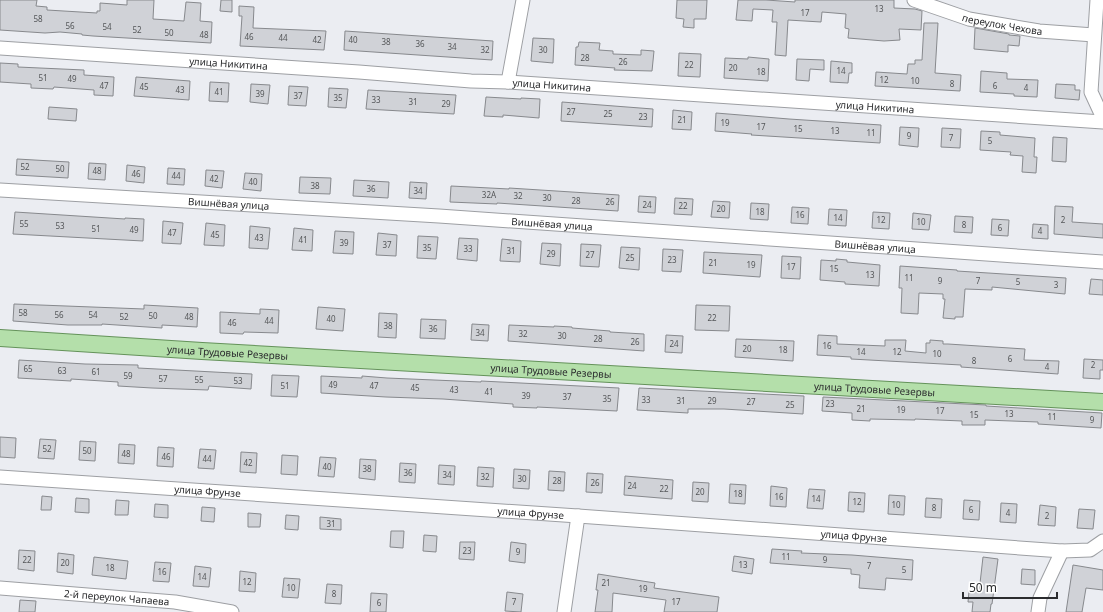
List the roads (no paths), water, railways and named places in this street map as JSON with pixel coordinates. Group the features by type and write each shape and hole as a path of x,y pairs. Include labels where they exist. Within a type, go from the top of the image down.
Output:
{"main road":[{"name":"улица Трудовые Резервы","path":"0,338 210,352 1103,402"}],"street":[{"path":"508,82 523,0"},
{"name":"переулок Чехова","path":"914,0 969,19 1040,31 1094,35"},
{"path":"1097,0 1091,92 1103,118"},
{"name":"улица Никитина","path":"0,48 471,81 508,82 1103,122"},
{"name":"Вишнёвая улица","path":"0,190 438,216 1103,262"},
{"name":"улица Фрунзе","path":"0,477 578,516 1062,551 1090,550 1103,541"},
{"path":"564,612 578,516"},
{"path":"1038,612 1040,598 1062,551"},
{"name":"2-й переулок Чапаева","path":"0,588 175,602 232,612"}]}
